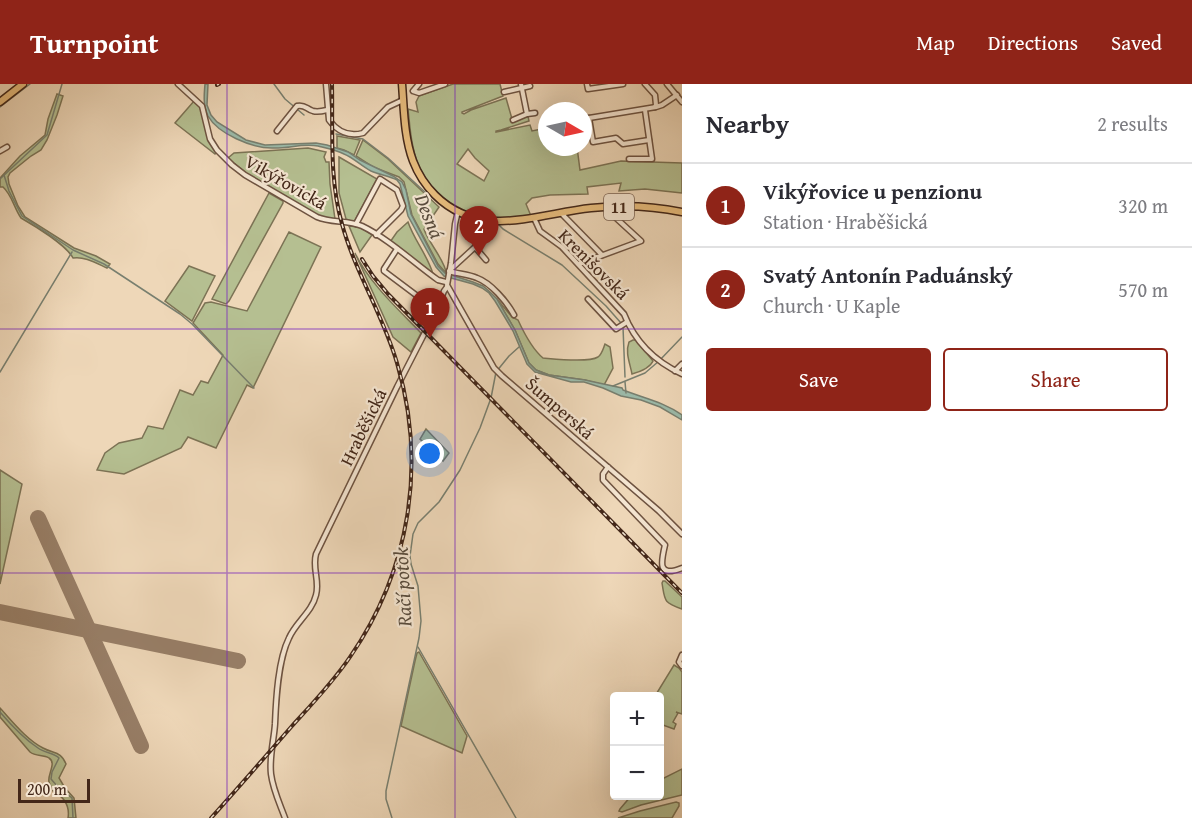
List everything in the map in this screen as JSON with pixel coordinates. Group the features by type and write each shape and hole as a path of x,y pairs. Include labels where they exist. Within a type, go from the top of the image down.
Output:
{"main road":[{"path":"0,102 23,84"},
{"name":"11","path":"402,84 407,137 413,161 424,182 440,200 460,212 479,219 494,221 512,221 604,207 642,207 682,212"}],"street":[{"name":"Vikýřovická","path":"178,84 202,106 210,139 239,171 318,218 364,227 435,278 442,281 448,278"},
{"path":"326,84 329,120"},
{"path":"419,84 413,91 419,93 445,84"},
{"path":"587,84 588,90 623,84"},
{"path":"645,84 655,95 655,107"},
{"path":"668,84 682,102"},
{"path":"504,92 521,86 530,86"},
{"path":"521,86 527,114"},
{"path":"592,118 645,110 662,105 676,95"},
{"path":"318,111 338,129 355,135 363,133 391,105 403,100"},
{"path":"277,131 297,106 304,105 314,111 327,110"},
{"path":"629,159 652,159 649,154 645,110"},
{"path":"513,120 535,113"},
{"path":"592,138 593,144 616,138 623,144 649,140"},
{"path":"0,152 7,147"},
{"path":"356,224 380,179 397,190 403,206 376,235"},
{"path":"579,264 640,241 604,207"},
{"name":"Hraběšická","path":"285,818 276,794 271,768 283,656 289,638 316,596 317,583 314,564 316,554 445,289 454,228 460,212"},
{"path":"561,212 602,255"},
{"name":"Krenišovská","path":"533,218 540,231 562,247 624,314 624,324 657,359 682,374"},
{"path":"448,278 480,239"},
{"path":"475,247 486,260"},
{"path":"396,249 384,271 436,310"},
{"path":"448,278 478,278 484,281 506,301 514,315"},
{"name":"Šumperská","path":"448,278 497,371 659,511 682,534"},
{"path":"588,298 616,329 624,324"},
{"path":"675,370 682,364"},
{"path":"608,467 603,474 603,480 665,544 661,560 664,570 670,572 682,568"},
{"path":"682,654 679,662 682,666"}],"green space":[{"path":"453,84 500,84 503,96 462,113 506,98 512,119 528,116 529,121 496,132 530,125 532,131 538,130 538,156 578,156 580,170 621,161 682,163 682,193 645,189 619,191 621,183 587,187 588,194 532,198 526,204 531,216 503,220 476,215 452,204 432,187 424,176 412,143 408,109 418,112 416,102 419,96","holes":["468,149 489,171 484,181 457,164"]},
{"path":"57,94 63,96 47,140 41,150 10,173 9,184 25,217 74,248 110,264 107,268 86,259 73,258 57,242 21,218 9,194 3,187 0,187 0,178 20,156 45,135"},
{"path":"194,101 200,107 209,140 217,152 215,154 175,123"},
{"path":"337,136 360,140 354,155 337,148"},
{"path":"363,140 388,159 439,207 424,229 446,273 438,264 412,215 404,182 399,177 373,167 356,156"},
{"path":"308,148 326,152 324,157 326,162 329,162 335,219 318,216 247,174 228,158 234,153"},
{"path":"339,157 377,179 354,222 346,219 339,193"},
{"path":"269,193 283,203 229,301 226,304 212,299"},
{"path":"408,222 428,261 433,274 390,242"},
{"path":"349,226 360,227 372,235 360,252"},
{"path":"289,232 321,247 253,388 247,385 216,448 188,437 181,448 124,474 97,470 105,453 119,443 142,438 148,426 163,429 180,390 193,395 201,381 208,383 223,355 193,323 205,303 211,302 247,311"},
{"path":"355,253 376,285 421,333 411,352 393,337"},
{"path":"189,266 215,276 192,321 165,301"},
{"path":"497,299 512,317 518,320 532,345 543,358 587,360 598,357 605,344 610,347 613,368 604,385 549,375 536,370 529,363 515,330"},
{"path":"636,340 653,361 647,368 632,374 628,350 629,342"},
{"path":"426,429 449,453 443,461 420,439"},
{"path":"0,470 22,484 0,584"},
{"path":"663,581 682,597 682,609 671,605 666,600"},
{"path":"419,652 467,736 462,753 401,726"},
{"path":"674,665 679,668 682,672 682,714 676,712 678,713 673,722 676,724 674,729 664,725 664,692 657,692"},
{"path":"0,708 31,740 64,760 66,764 59,778 74,798 76,818 68,818 65,802 53,791 49,783 51,760 30,752 0,717"},
{"path":"682,769 682,795 664,799 664,778"},
{"path":"628,800 662,800 622,812 619,811"},
{"path":"676,802 679,806 672,818 618,818 640,811"}],"shaded area":[{"path":"205,84 208,84 207,105 211,115 217,122 246,140 265,145 316,143 327,145 348,152 402,182 411,214 438,266 445,273 483,286 497,299 515,330 529,363 536,370 549,375 622,388 661,403 682,415 682,420 660,407 641,400 621,396 584,382 571,382 535,372 527,364 513,331 489,293 473,284 444,276 436,267 408,216 397,180 371,171 348,156 328,148 312,145 264,147 236,139 219,129 208,116 204,96"}],"waterway":[{"path":"0,107 30,84"},
{"path":"0,179 47,135 62,84"},
{"path":"274,84 285,99 304,115"},
{"name":"Desná","path":"336,134 363,139 388,158 426,193 428,192"},
{"path":"4,175 9,191 22,216 73,250 104,264 180,314 254,388"},
{"path":"499,225 562,265 621,323"},
{"path":"0,372 72,252"},
{"path":"623,327 625,377"},
{"path":"613,386 645,373 682,337"},
{"name":"Račí potok","path":"392,818 386,791 421,621 418,586 410,556 413,534 418,523 439,502 460,470 480,428 491,398 496,372 519,347"},
{"path":"625,382 626,393"},
{"path":"418,647 516,818"},
{"path":"0,712 18,732 33,744 59,758 51,779 72,798 73,818"}],"runway":[{"path":"38,518 141,746"},
{"path":"0,612 238,661"}],"railway":[{"path":"211,818 322,693 350,657 387,589 399,552 407,515 411,477 411,439 406,401 391,345 354,259 338,207 332,154 332,84"},
{"path":"362,259 388,294 682,593"}],"place":[{"name":"Svatý Antonín Paduánský","path":"479,256"},
{"name":"Vikýřovice u penzionu","path":"430,338"}]}
